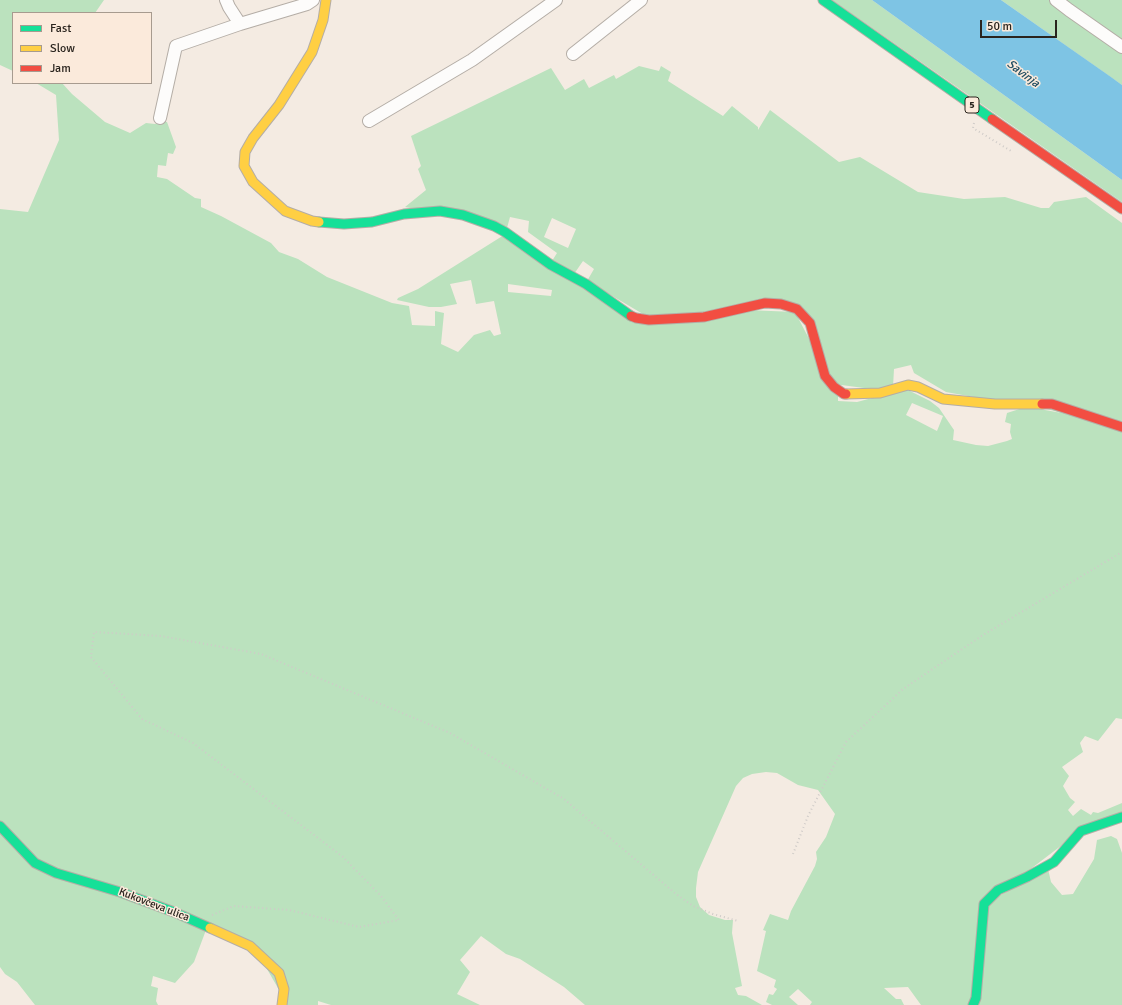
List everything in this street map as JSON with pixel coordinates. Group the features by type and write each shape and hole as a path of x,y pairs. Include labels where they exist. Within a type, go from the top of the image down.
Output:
{"street":[{"path":"226,0 228,7 240,24"},
{"path":"160,118 176,46 240,24 307,4 313,0"},
{"path":"326,0 323,20 312,52 279,104 253,138 245,152 244,166 253,182 285,211 312,221 344,224 372,222 404,214 440,211 463,215 494,226 505,232 551,265 586,284 636,318 649,320 704,317 765,303 781,304 797,309 810,323 825,376 834,387 844,394 880,393 908,386 918,387 943,399 995,404 1052,404 1122,427"},
{"path":"369,121 472,60 556,0"},
{"path":"573,54 641,0"},
{"name":"5","path":"823,0 1122,209"},
{"path":"1056,0 1122,47"},
{"path":"974,1005 976,998 984,904 998,890 1027,877 1054,862 1081,831 1122,817"},
{"name":"Kukovčeva ulica","path":"0,826 34,863 56,873 120,892 196,922 250,946 280,973 284,989 282,1005"}],"path":[{"path":"793,854 808,816 846,742 903,689 983,635 1122,552"},
{"path":"196,922 234,906 289,910 359,928 399,920 382,896 343,857 192,743 142,719 91,657 94,632 161,636 261,654 450,733 564,799 676,894 693,906 713,914 738,921"}],"green space":[{"path":"0,0 104,0 96,12 12,12 12,71 0,65"},
{"path":"832,0 872,0 1122,180 1122,202"},
{"path":"1001,0 1051,0 1122,51 1122,85"},
{"path":"1065,0 1122,0 1122,41 1089,17"},
{"path":"639,66 659,71 661,66 671,72 668,81 723,116 732,106 758,127 758,130 770,110 839,162 860,157 918,192 964,199 1005,197 1041,208 1049,208 1054,202 1086,197 1122,223 1122,424 946,392 914,373 911,365 894,369 893,387 879,390 834,384 797,306 648,317 587,281 594,269 583,261 574,274 552,261 557,253 528,232 529,221 510,217 507,228 405,207 426,190 418,169 421,166 411,136 551,68 565,90 584,79 589,88 614,75 616,79","holes":["552,218 576,229 568,248 544,237"]},
{"path":"38,84 63,84 72,94 105,122 130,133 146,123 155,124 162,121 167,122 176,147 173,154 168,153 166,166 158,165 157,177 167,179 195,198 201,199 201,207 271,243 279,252 298,259 327,277 392,303 409,306 412,325 435,326 435,311 444,313 441,344 458,352 474,335 490,330 494,336 501,334 494,301 476,304 471,280 450,284 457,304 441,307 429,307 397,300 398,298 418,289 504,235 634,319 747,310 795,312 838,394 838,401 857,402 906,389 930,401 939,408 954,430 953,440 988,446 1012,439 1010,432 1011,424 1005,422 1007,413 1032,405 1122,429 1122,719 1116,718 1098,741 1085,736 1080,743 1083,752 1062,767 1069,776 1063,786 1070,798 1075,802 1068,810 1073,816 1081,809 1091,815 1093,812 1098,813 1122,803 1122,813 1066,842 986,903 1048,869 1051,882 1062,895 1073,894 1094,859 1097,840 1111,836 1117,839 1122,853 1122,1005 921,1005 908,987 884,988 896,999 901,999 904,1005 810,1005 812,1002 798,989 789,997 798,1005 772,1005 766,1002 769,994 773,995 777,989 774,987 776,980 757,971 766,931 763,930 770,914 788,920 791,911 815,866 817,859 816,852 826,837 835,814 818,790 798,785 777,773 766,772 752,774 743,778 736,786 698,872 696,888 696,897 700,907 709,915 725,920 733,920 732,933 742,986 735,988 738,995 746,996 762,1005 585,1005 564,987 520,959 506,954 481,936 460,960 470,972 457,994 480,1005 331,1005 318,1001 318,1005 285,1005 286,1002 252,943 36,860 0,822 0,209 28,212 59,140 56,95","holes":["508,284 552,290 551,296 508,292","912,403 943,416 937,431 906,415"]},
{"path":"0,830 20,854 206,930 194,962 175,983 153,976 151,986 158,988 156,1001 158,1005 35,1005 17,982 5,974 0,967"}],"water":[{"name":"Savinja","path":"872,0 1001,0 1111,77 1122,85 1122,180"}],"traffic: fast":[{"path":"823,0 992,119"},
{"path":"319,222 344,224 372,222 404,214 440,211 463,215 494,226 505,232 551,265 586,284 631,316"},
{"path":"973,1005 976,998 984,904 998,890 1027,877 1054,862 1081,831 1122,817"},
{"path":"0,826 35,863 56,873 120,892 174,912 210,928"}],"traffic: slow":[{"path":"319,222 312,221 285,211 253,182 244,166 245,152 253,138 279,105 312,52 323,20 326,0"},
{"path":"846,394 880,393 908,385 918,387 943,399 995,404 1042,404"},
{"path":"210,928 250,946 279,973 284,989 282,1005"}],"traffic: jam":[{"path":"992,119 1122,209"},
{"path":"631,316 649,320 704,317 765,303 781,304 797,309 810,323 825,376 834,387 846,394"},
{"path":"1042,404 1052,404 1122,427"}]}
